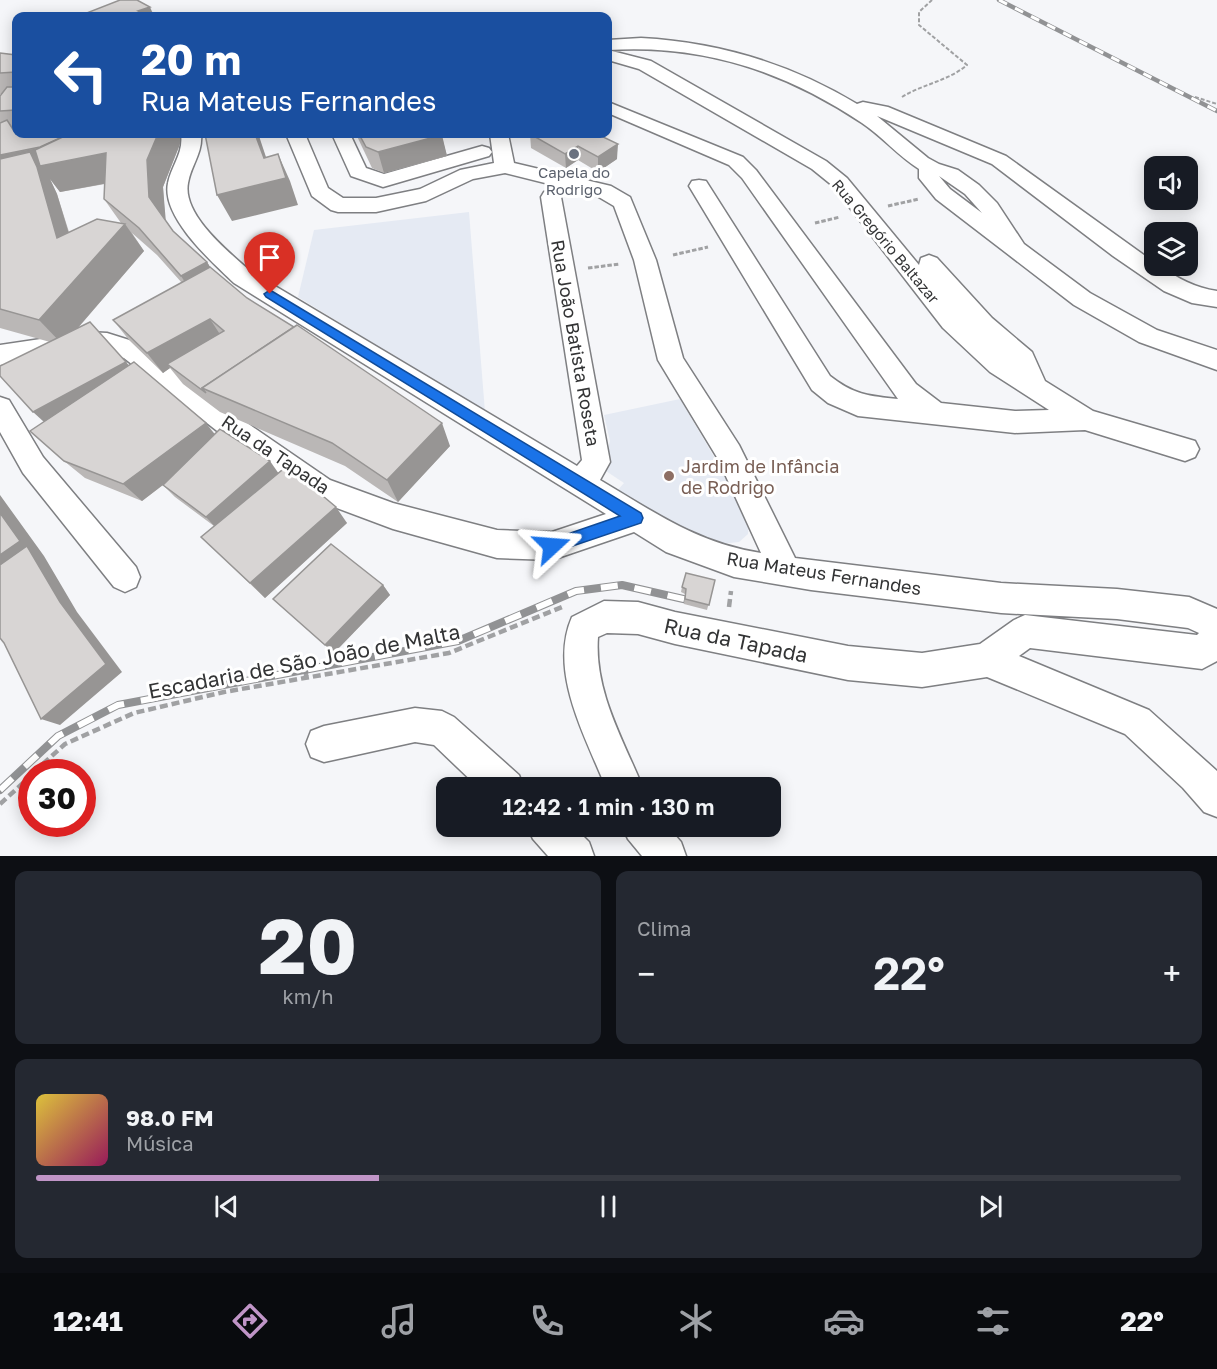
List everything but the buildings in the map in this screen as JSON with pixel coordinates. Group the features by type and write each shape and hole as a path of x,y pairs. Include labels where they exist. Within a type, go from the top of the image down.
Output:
{"street":[{"path":"612,44 633,41 681,44 746,59 800,81 869,119 929,168 929,178 943,194 1082,299 1148,336 1217,360"},
{"name":"Rua Gregório Baltazar","path":"612,56 645,65 819,165 840,182 952,322 999,365 1085,419"},
{"path":"845,105 881,111 999,160 1120,251 1172,285 1200,297 1217,299"},
{"path":"612,109 736,161 749,174 907,391 933,412"},
{"name":"Rua Mateus Fernandes","path":"192,138 177,186 185,215 211,248 242,277 677,542 725,559 785,571 1001,598 1117,604 1189,613 1217,625"},
{"path":"298,138 319,191 338,205 376,205 426,194 467,174 497,150"},
{"path":"343,138 358,172 384,182 497,150"},
{"path":"479,138 497,150 604,191 623,202 651,278 671,360 729,453 785,571"},
{"path":"699,186 821,383 837,396 858,405 1015,422 1085,419 1185,449"},
{"name":"Rua João Batista Roseta","path":"551,196 596,462 580,485"},
{"path":"893,218 951,290 983,324 1023,359 1036,389"},
{"name":"Rua da Tapada","path":"0,355 88,341 118,345 132,351 240,433 320,489 393,516 497,544 552,546 635,518"},
{"path":"0,408 33,465 125,577"},
{"name":"Rua da Tapada","path":"621,777 593,709 579,649 582,628 604,617 638,618 675,628 848,663 922,670 987,660"},
{"path":"987,660 1026,631 1202,652 1217,639"},
{"path":"987,660 1137,722 1196,775 1217,799"},
{"path":"324,744 415,725 442,729 494,777"},
{"path":"557,837 575,856"},
{"path":"651,837 667,856"}],"path":[{"path":"881,111 909,91 956,76 967,65 919,25 919,12 932,0"},
{"path":"1195,97 1217,104"},
{"path":"728,615 732,584"},
{"name":"Escadaria de São João de Malta","path":"49,759 65,744 134,713 224,692 449,653 567,604"},
{"path":"306,668 306,678"},
{"name":"Escadaria de São João de Malta","path":"0,804 18,788"}],"shaded area":[{"path":"469,212 485,412 298,297 314,230"},
{"name":"Jardim de Infância de Rodrigo","path":"680,399 743,506 749,522 748,534 739,542 720,544 693,536 617,491 624,483 603,469 610,441 604,415"}],"railway":[{"path":"999,0 1217,111"},
{"path":"0,790 58,736 118,705 458,641 576,591 622,585 692,601"}],"place":[{"name":"Capela do Rodrigo","path":"574,154"},
{"name":"Jardim de Infância de Rodrigo","path":"669,476"}],"route":[{"path":"270,294 635,518 552,546"}]}
